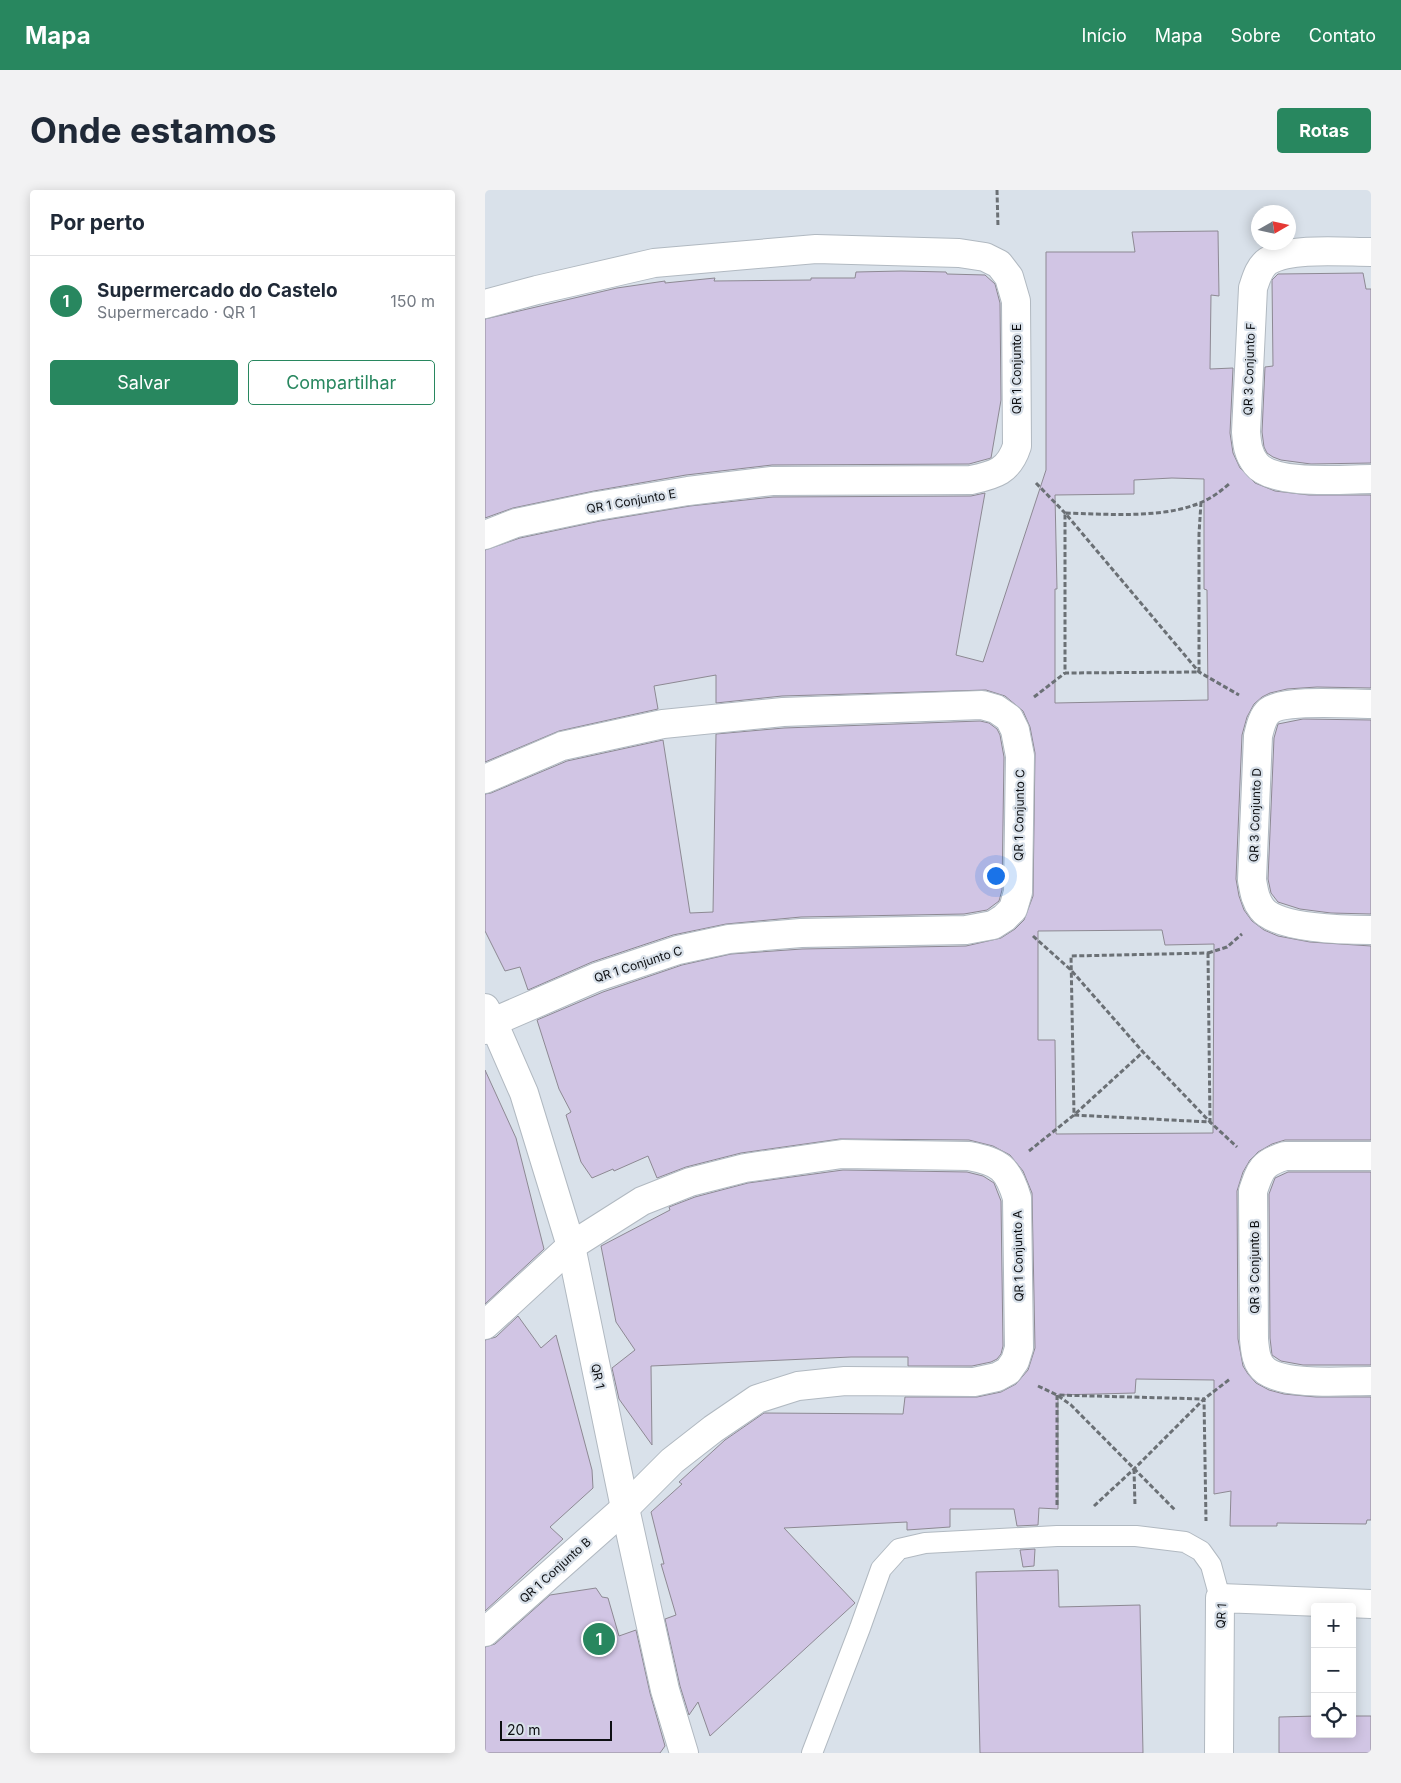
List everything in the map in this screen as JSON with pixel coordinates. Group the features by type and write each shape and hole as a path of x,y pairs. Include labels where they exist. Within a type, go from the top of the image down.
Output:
{"street":[{"name":"QR 1 Conjunto E","path":"485,304 654,263 816,249 959,253 985,257 999,264 1009,277 1016,301 1017,446 1013,459 993,476 971,480 763,482 689,491 597,506 516,523 485,535"},
{"name":"QR 3 Conjunto F","path":"1256,464 1248,450 1246,432 1253,288 1258,273 1267,262 1287,254 1371,252"},
{"path":"1256,464 1265,473 1288,479 1371,479"},
{"path":"1269,711 1280,706 1299,704 1371,704"},
{"name":"QR 1 Conjunto C","path":"485,779 561,746 663,724 783,712 982,705 997,709 1009,718 1015,730 1020,756 1018,892 1013,909 993,925 967,930 801,933 721,940 678,950 597,977 488,1020"},
{"name":"QR 3 Conjunto D","path":"1269,711 1258,736 1252,880 1254,897 1272,918 1287,923 1371,930"},
{"name":"QR 1","path":"488,1020 524,1093 571,1246 665,1690 684,1753"},
{"path":"485,1325 571,1246 642,1201 690,1182 745,1168 842,1154 969,1156 987,1160 1005,1170"},
{"path":"1260,1170 1271,1160 1285,1156 1371,1156"},
{"name":"QR 1 Conjunto A","path":"1005,1170 1012,1181 1017,1198 1019,1320 1019,1348 1015,1361 1008,1371"},
{"name":"QR 3 Conjunto B","path":"1257,1359 1254,1339 1253,1191 1260,1170"},
{"path":"1257,1359 1265,1370 1280,1377 1310,1381 1371,1381"},
{"path":"625,1508 671,1461 757,1399 798,1386 845,1381 974,1382 997,1377 1008,1371"},
{"name":"QR 1 Conjunto B","path":"485,1632 625,1508"},
{"name":"QR 1","path":"1219,1753 1220,1598 1371,1604"}],"lane":[{"path":"812,1753 881,1569 899,1550 925,1543 1057,1536 1136,1536 1185,1542 1201,1551 1211,1566 1220,1598"}],"path":[{"path":"1013,459 1065,513 1199,672 1269,711"},
{"path":"1065,513 1135,515 1194,506 1211,498 1256,464"},
{"path":"1199,672 1199,534 1201,502"},
{"path":"1065,513 1065,673 1199,672"},
{"path":"1009,913 1049,952 1071,970 1143,1052 1210,1122 1260,1170"},
{"path":"1073,1115 1071,956 1208,953 1210,1122"},
{"path":"1005,1170 1073,1115 1143,1052"},
{"path":"1073,1115 1210,1122"},
{"path":"1092,1507 1134,1469 1204,1399 1257,1359"},
{"path":"1008,1371 1057,1395 1071,1405 1176,1510 1183,1514"},
{"path":"1057,1395 1204,1399"},
{"path":"1057,1395 1057,1536"},
{"path":"1204,1399 1206,1529 1211,1566"},
{"path":"1134,1469 1136,1536"}],"building":[{"path":"1218,231 1219,296 1211,295 1210,369 1233,368 1230,433 1233,453 1240,468 1255,483 1275,491 1309,495 1371,495 1371,688 1317,687 1287,689 1270,693 1254,704 1247,717 1242,735 1236,879 1244,910 1252,921 1264,930 1278,936 1310,942 1371,946 1371,1140 1285,1140 1272,1144 1258,1152 1250,1160 1243,1172 1237,1191 1238,1339 1243,1366 1256,1383 1269,1390 1284,1394 1316,1397 1371,1397 1371,1520 1367,1520 1366,1524 1277,1523 1277,1526 1230,1526 1231,1491 1214,1494 1214,1380 1136,1379 1135,1393 1058,1395 1058,1509 1039,1508 1038,1525 1017,1526 1014,1509 950,1509 950,1527 907,1530 907,1522 784,1528 855,1603 710,1736 698,1702 689,1715 680,1686 665,1619 676,1615 661,1564 664,1564 651,1512 682,1484 679,1482 725,1440 764,1413 903,1414 905,1397 977,1397 1001,1392 1016,1384 1028,1370 1035,1348 1032,1193 1023,1171 1010,1155 993,1146 969,1140 840,1139 741,1153 686,1167 657,1178 648,1156 614,1171 613,1169 592,1178 581,1162 566,1115 571,1112 559,1089 537,1020 603,992 682,965 731,954 802,949 966,946 1001,938 1015,929 1024,920 1033,896 1035,753 1030,727 1023,711 1005,696 986,690 782,696 716,703 716,675 654,686 658,709 559,731 485,762 485,550 520,538 600,521 690,506 773,497 971,496 985,493 956,655 983,662 1046,470 1046,252 1135,252 1132,232","holes":["1204,479 1204,589 1207,590 1208,700 1055,703 1055,589 1057,589 1055,495 1134,494 1134,480","1162,930 1165,945 1214,944 1213,1133 1056,1134 1055,1040 1038,1040 1038,931"]},
{"path":"901,271 985,275 995,284 1000,303 1001,400 991,458 969,464 772,465 686,475 594,491 513,508 485,518 485,319 617,288 665,281 665,283 715,278 714,281 811,280 811,278 855,278 856,272"},
{"path":"1363,273 1366,289 1371,289 1371,463 1311,464 1281,460 1273,457 1267,453 1264,447 1262,432 1265,367 1273,366 1272,280 1278,274"},
{"path":"1303,719 1371,720 1371,914 1331,913 1300,909 1278,902 1271,893 1268,879 1274,738 1278,724"},
{"path":"980,721 989,723 997,729 1004,757 1002,890 999,901 987,910 964,914 801,917 726,924 673,935 592,962 528,990 520,967 505,971 485,931 485,794 567,761 663,740 690,913 713,912 716,734 784,728"},
{"path":"485,1070 516,1138 544,1249 485,1304"},
{"path":"843,1170 967,1172 983,1176 994,1183 1001,1201 1003,1346 1001,1354 991,1362 972,1366 908,1366 908,1357 851,1357 651,1366 652,1445 619,1399 612,1368 635,1350 616,1322 601,1246 670,1210 669,1207 695,1197 748,1183"},
{"path":"1288,1172 1371,1172 1371,1365 1303,1365 1281,1361 1272,1355 1270,1338 1269,1194 1275,1178"},
{"path":"518,1316 541,1348 556,1335 592,1470 593,1488 550,1527 563,1539 485,1611 485,1340 496,1337"},
{"path":"1035,1549 1034,1566 1023,1567 1020,1550"},
{"path":"1058,1570 1059,1607 1140,1605 1143,1753 980,1753 976,1572"},
{"path":"596,1588 602,1597 608,1598 619,1636 636,1630 650,1693 665,1746 660,1753 485,1753 485,1647 495,1644 550,1595"},
{"path":"1311,1716 1311,1738 1356,1738 1356,1716 1371,1716 1371,1753 1279,1753 1279,1717"}],"place":[{"name":"Supermercado do Castelo","path":"599,1639"}]}
